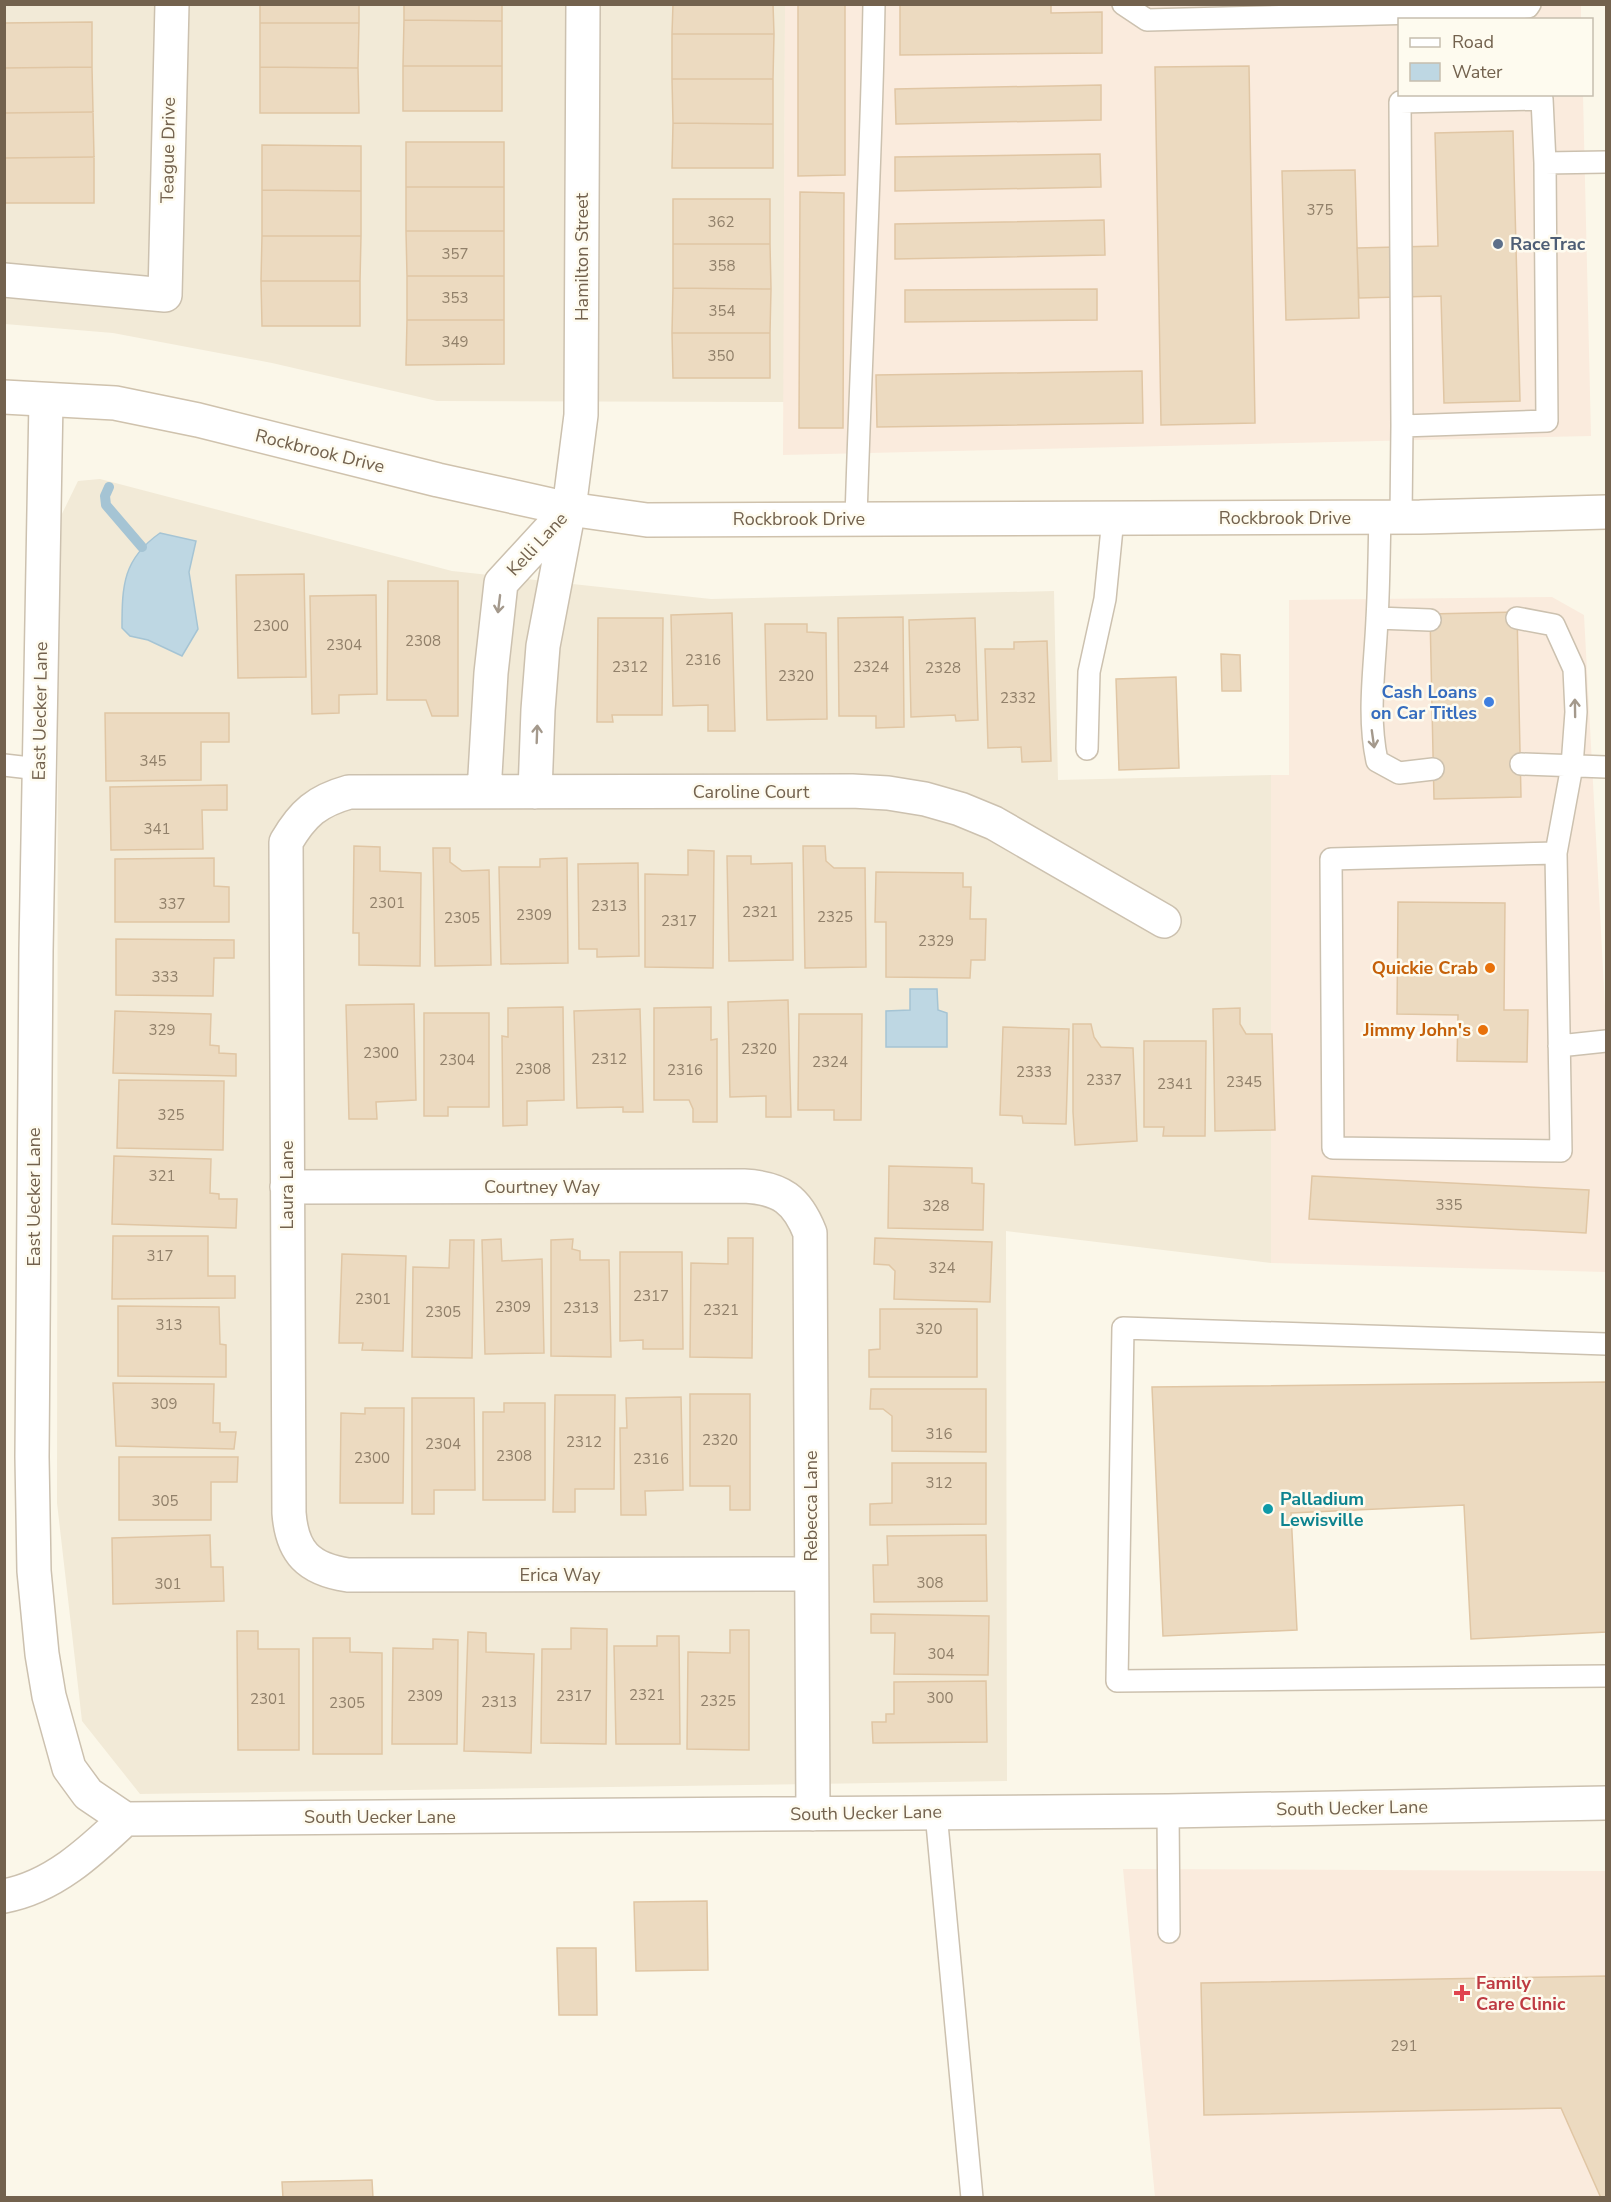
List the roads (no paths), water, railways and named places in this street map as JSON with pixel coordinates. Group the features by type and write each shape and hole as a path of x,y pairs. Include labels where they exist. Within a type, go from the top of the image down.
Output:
{"street":[{"name":"Teague Drive","path":"4,280 165,295 172,4"},
{"name":"Hamilton Street","path":"569,509 581,415 583,4"},
{"name":"Rockbrook Drive","path":"4,397 115,403 569,509 647,520 1390,517 1606,512"},
{"name":"East Uecker Lane","path":"46,400 39,769 34,1571 42,1654 49,1696 69,1768 88,1794 125,1820"},
{"name":"Kelli Lane","path":"484,792 491,673 501,583 569,509"},
{"name":"Kelli Lane","path":"535,792 543,646 569,509"},
{"name":"Caroline Court","path":"311,809 329,798 350,792 852,791 888,793 925,799 960,809 994,823 1164,921"},
{"name":"Laura Lane","path":"311,809 296,824 286,842 289,1513 290,1532 298,1550 312,1563"},
{"name":"Courtney Way","path":"287,1187 744,1186 762,1187 779,1192 793,1203"},
{"name":"Rebecca Lane","path":"793,1203 804,1217 810,1233 813,1814"},
{"name":"Erica Way","path":"312,1563 328,1572 348,1575 812,1574"},
{"name":"South Uecker Lane","path":"125,1820 1168,1811 1606,1803"},
{"path":"4,1896 15,1894 63,1873 125,1820"}],"lane":[{"path":"856,519 859,384 871,152 874,4"},
{"path":"1123,4 1147,20 1497,11 1528,7 1530,4"},
{"path":"1402,426 1547,421 1545,163 1542,99 1400,102 1402,426 1377,618 1372,691 1372,736 1377,761 1399,772 1433,769"},
{"path":"1545,163 1606,162"},
{"path":"1087,749 1089,672 1104,599 1113,518"},
{"path":"1377,618 1430,620"},
{"path":"1517,618 1554,625 1574,669 1576,712 1572,766 1556,853 1561,1151 1333,1148 1331,859 1556,853"},
{"path":"1521,764 1606,767"},
{"path":"4,765 39,769"},
{"path":"1560,1046 1606,1041"},
{"path":"1606,1344 1123,1328 1117,1681 1606,1676"},
{"path":"1168,1811 1168,1932"},
{"path":"936,1813 972,2198"}],"water":[{"path":"160,533 196,541 189,572 198,629 182,656 148,640 130,636 122,628 124,586 127,574 138,553"},
{"path":"910,989 937,989 938,1010 947,1013 947,1047 886,1047 886,1011 910,1010"}],"waterway":[{"path":"109,487 105,496 106,505 142,547"}],"place":[{"name":"RaceTrac","path":"1498,244"},
{"name":"Cash Loans on Car Titles","path":"1489,702"},
{"name":"Quickie Crab","path":"1490,968"},
{"name":"Jimmy John's","path":"1483,1030"},
{"name":"Palladium Lewisville","path":"1268,1509"},
{"name":"Family Care Clinic","path":"1462,1993"}]}
